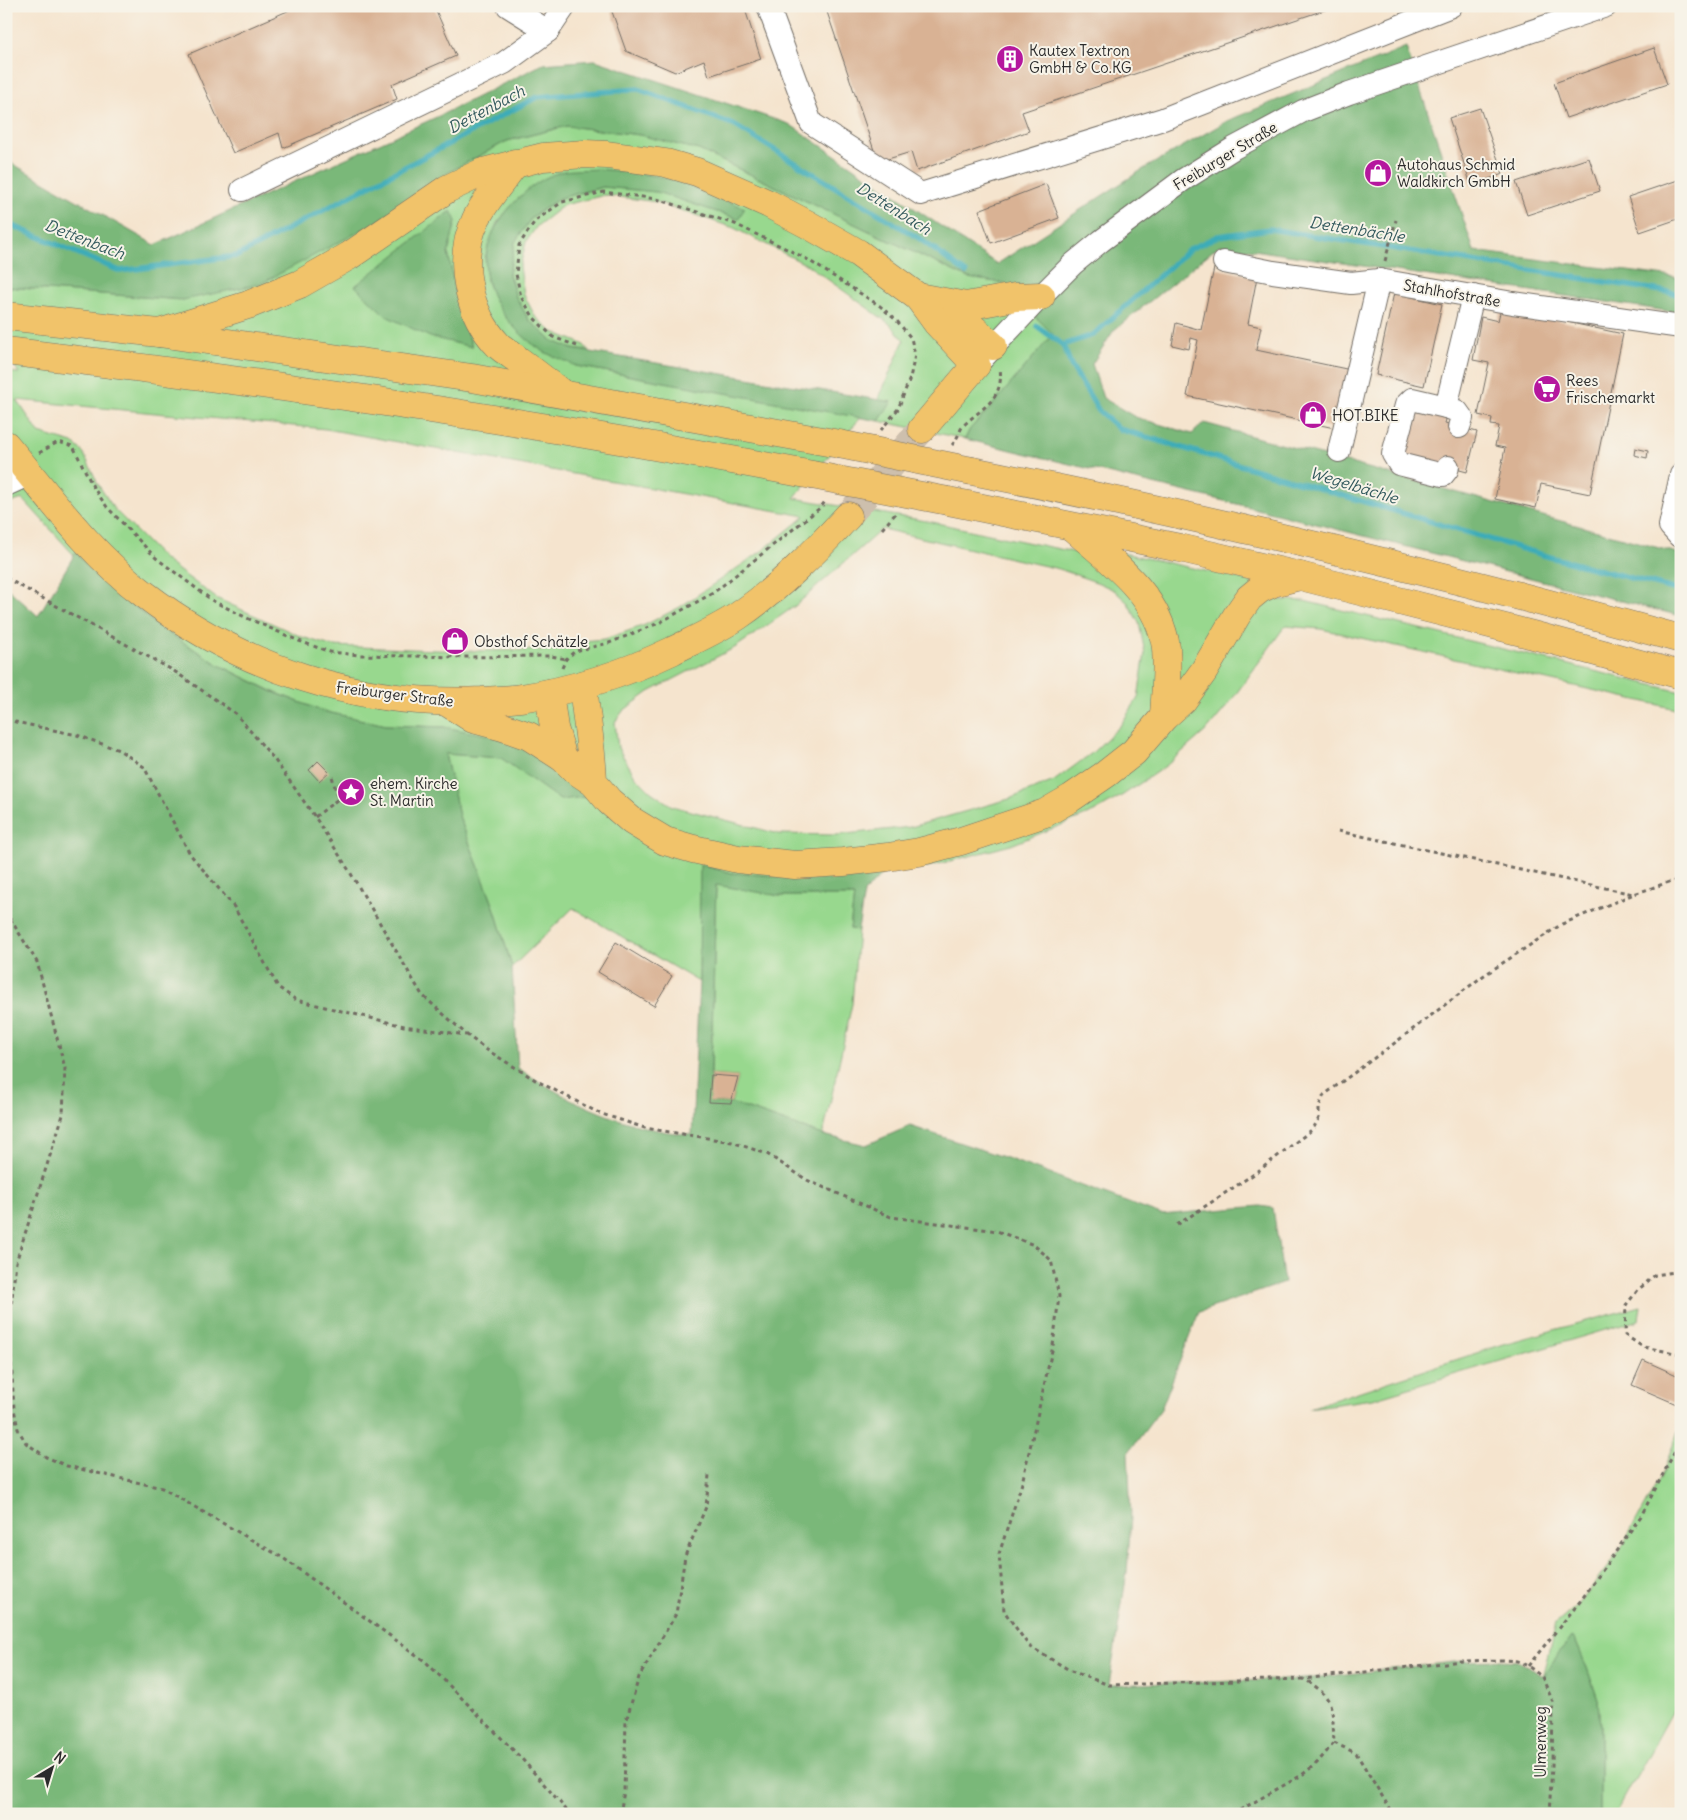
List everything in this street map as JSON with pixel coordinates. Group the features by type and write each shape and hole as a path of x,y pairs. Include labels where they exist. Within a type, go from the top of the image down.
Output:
{"main road":[{"path":"159,333 248,305 300,284 349,256 447,189 483,172 543,157 607,155 666,163 697,172 769,204 858,253 918,297 936,323 984,355"},
{"path":"516,163 485,204 471,233 466,255 470,294 477,314 500,347 563,394"},
{"path":"918,297 966,306 1015,297 1041,296"},
{"path":"945,303 984,355"},
{"path":"6,316 159,333 472,378 839,444 1078,492 1365,557 1681,639"},
{"path":"6,351 152,368 527,424 948,501 1180,548 1300,576 1681,674"},
{"name":"Freiburger Straße","path":"922,429 984,355"},
{"name":"Freiburger Straße","path":"15,465 120,575 171,614 211,638 299,678 332,687 384,696 448,702 519,699 599,681 651,661 702,637 737,616 788,577 837,508"},
{"path":"1072,527 1133,582 1149,603 1158,621 1166,646 1164,717"},
{"path":"448,702 473,720 503,727 529,736 563,758 575,770 593,782 609,802 632,821 666,841 738,859 796,865 870,859 919,852 970,838 1045,813 1106,774 1134,752 1164,717 1183,700 1204,671 1236,615 1248,598 1273,583 1300,576"},
{"path":"563,758 554,728 565,689"},
{"path":"565,689 586,718 592,757 593,782"}],"street":[{"path":"508,6 548,31"},
{"path":"242,190 504,63 548,31 565,6"},
{"path":"768,6 811,122 922,194 1164,119 1451,6"},
{"name":"Freiburger Straße","path":"984,355 1041,296 1101,241 1183,180 1234,148 1302,111 1349,93 1606,6"},
{"name":"Stahlhofstraße","path":"1224,262 1273,272 1351,283 1379,280 1681,327"},
{"path":"1339,451 1379,280"},
{"path":"1446,407 1473,296"},
{"path":"1448,466 1443,475 1399,464 1393,454 1406,405 1412,399 1457,411 1462,418 1459,427"},
{"path":"1680,532 1670,526 1681,475"}],"path":[{"path":"577,346 553,337 534,318 521,297 516,274 519,245 535,221 562,202 604,192 657,199 735,224 805,258 880,306 897,321 911,338 915,355 910,378 898,409 876,437"},
{"path":"1386,259 1396,220"},
{"path":"962,426 982,411 996,395 1001,378 1000,366 984,355"},
{"path":"15,465 58,442 73,446 93,487 107,508 156,558 213,601 299,641 330,652 462,657 551,656 566,659"},
{"path":"565,689 561,671 566,659 575,651 609,643 659,623 713,593 814,513 837,508"},
{"path":"6,578 174,670 236,714 274,759 315,818 350,872 422,995 466,1036 537,1081 600,1113 645,1128 732,1142 767,1154 807,1180 891,1217 997,1231 1034,1245 1051,1260 1059,1296 1054,1346 1022,1483 999,1554 1004,1611 1029,1646 1071,1670 1109,1685 1303,1679 1462,1661 1517,1661 1528,1666 1565,1621 1642,1516 1681,1440"},
{"path":"6,720 85,738 119,750 144,767 190,854 234,907 278,987 296,1000 404,1026 466,1036"},
{"path":"315,818 338,798 332,776"},
{"path":"1338,831 1634,894"},
{"path":"1177,1225 1257,1172 1313,1129 1319,1118 1320,1106 1324,1095 1482,976 1562,924 1634,894 1681,878"},
{"path":"6,912 37,962 65,1068 63,1115 16,1262 9,1324 14,1409 18,1429 26,1443 46,1458 67,1466 162,1488 283,1558 426,1662 522,1759 570,1814"},
{"path":"1681,1244 1675,1272 1655,1275 1638,1290 1626,1305 1625,1335 1643,1347 1681,1354"},
{"path":"620,1814 624,1790 626,1721 639,1677 676,1614 685,1556 706,1507 709,1476"},
{"name":"Ulmenweg","path":"1528,1666 1542,1677 1553,1702 1549,1814"},
{"path":"1233,1814 1302,1775 1318,1763 1334,1743 1332,1707 1320,1688 1303,1679"},
{"path":"1334,1743 1356,1753 1393,1814"}],"green space":[{"path":"1406,47 1474,251 1681,278 1681,313 1220,245 1114,330 1092,364 1103,398 1135,417 1192,434 1204,423 1681,554 1681,616 1245,506 965,439 970,429 1053,334 1015,297 1004,283 968,278 699,150 640,135 567,126 507,141 449,172 377,222 260,284 183,300 6,287 6,160 155,245 441,115 543,64 595,60 789,124 997,264 1140,171 1227,121"},
{"path":"567,126 640,135 699,150 968,278 1004,283 1015,297 1054,334 970,429 965,439 879,421 891,402 878,400 904,340 890,324 809,266 734,228 657,202 605,195 564,205 537,226 526,242 520,266 524,295 535,316 551,331 583,344 589,351 572,349 551,340 529,320 516,297 509,274 515,241 532,217 560,198 603,187 657,192 738,219 638,173 513,204 497,223 490,241 485,258 487,282 496,302 507,319 576,366 861,417 794,498 932,522 1083,554 1123,553 1247,580 1281,600 1304,601 1681,692 1681,710 1321,629 1285,626 1228,705 1208,729 1167,765 1094,812 1011,845 927,867 791,877 732,873 701,865 699,982 573,908 512,967 494,907 459,816 445,754 501,758 585,798 444,727 386,725 322,711 274,692 219,665 162,629 92,572 77,553 74,555 23,499 6,504 6,372 19,373 6,352 6,287 183,300 449,172 507,141","holes":["456,221 448,253 457,299 472,347 356,286","17,400 326,429 805,516 762,551 680,607 645,625 605,639 569,642 554,650 463,651 331,646 302,637 216,598 166,561 115,510 99,486 83,452 73,443 39,433","882,529 1059,569 1114,590 1128,603 1139,623 1145,653 1138,698 1120,726 1092,753 1054,781 1009,799 911,827 837,835 779,834 672,806 651,792 635,776 618,748 615,722 623,711 649,692 736,647 795,606"]},
{"path":"598,169 638,173 675,180 745,208 738,219 657,192 603,187 560,198 532,217 515,242 509,274 516,297 529,320 551,340 572,349 892,402 879,421 576,366 542,351 521,334 507,320 496,303 489,286 486,268 487,250 494,231 506,212 517,200 544,179 564,171"},
{"path":"451,211 456,221 448,253 457,299 472,347 430,337 386,316 355,286"},
{"path":"76,552 92,572 162,629 219,665 273,692 322,711 386,725 444,727 497,737 525,748 574,786 585,797 560,800 501,758 445,754 459,816 494,907 512,967 518,1068 558,1093 601,1113 646,1127 692,1135 699,982 700,865 732,873 791,877 887,869 864,893 858,930 850,929 854,896 780,896 716,885 710,1102 731,1103 823,1135 866,1145 910,1126 1009,1159 1161,1215 1260,1206 1273,1208 1284,1283 1199,1312 1161,1409 1128,1453 1131,1516 1127,1572 1109,1685 1303,1679 1462,1661 1502,1660 1517,1661 1542,1676 1573,1635 1598,1700 1600,1727 1600,1814 6,1814 6,587 38,616"},
{"path":"716,884 780,896 854,896 850,929 858,930 852,1004 823,1135 731,1103 738,1077 711,1075"},
{"path":"1641,1306 1639,1320 1372,1399 1309,1408 1507,1343"},
{"path":"1681,1423 1681,1696 1616,1814 1600,1814 1600,1727 1598,1700 1573,1635 1542,1677 1556,1624 1579,1604 1619,1552 1664,1470"}],"building":[{"path":"299,6 434,6 456,56 392,84 397,99 283,148 279,133 233,153 189,54"},
{"path":"610,6 744,6 761,59 709,76 704,60 675,72 626,51"},
{"name":"Kautex Textron GmbH & Co.KG","path":"825,6 1333,7 1022,112 1029,131 917,171 911,152 878,162"},
{"path":"1654,48 1667,84 1566,118 1554,83"},
{"path":"1480,108 1503,174 1471,185 1449,118"},
{"path":"1589,158 1600,191 1527,215 1516,182"},
{"path":"1681,179 1681,218 1640,232 1628,197"},
{"path":"1046,184 1059,218 991,243 979,210"},
{"path":"1214,268 1257,277 1248,324 1261,327 1256,350 1351,370 1339,429 1187,396 1198,340 1191,338 1189,349 1172,345 1176,323 1201,330"},
{"path":"1394,293 1442,304 1424,386 1376,375"},
{"name":"Rees Frischemarkt","path":"1501,308 1623,334 1590,494 1541,484 1536,508 1495,499 1505,448 1495,446 1499,426 1491,425 1492,418 1478,415 1489,363 1473,360 1481,317 1498,321"},
{"path":"1414,404 1448,413 1445,423 1477,432 1467,472 1401,454"},
{"path":"1635,448 1648,451 1647,458 1634,455"},
{"path":"318,761 329,772 319,781 309,770"},
{"path":"616,942 672,976 654,1006 598,972"},
{"path":"711,1075 738,1077 731,1103 709,1102"},
{"path":"1678,1134 1681,1134 1681,1162 1676,1161"},
{"path":"1643,1360 1681,1377 1681,1406 1632,1385"}],"waterway":[{"name":"Dettenbach","path":"6,223 120,271 237,256 537,97 638,89 732,124 920,239 966,273"},
{"name":"Dettenbächle","path":"1063,345 1093,335 1190,249 1218,236 1270,229 1681,294"},
{"name":"Dettenbach","path":"1037,326 1063,345"},
{"name":"Wegelbächle","path":"1063,345 1071,365 1099,411 1119,429 1550,557 1681,591"}],"tunnel":[{"path":"848,516 922,429"}],"place":[{"name":"Kautex Textron GmbH & Co.KG","path":"1010,59"},
{"name":"Autohaus Schmid Waldkirch GmbH","path":"1378,173"},
{"name":"Rees Frischemarkt","path":"1547,389"},
{"name":"HOT.BIKE","path":"1313,415"},
{"name":"Obsthof Schätzle","path":"455,641"},
{"name":"ehem. Kirche St. Martin","path":"351,792"}]}
